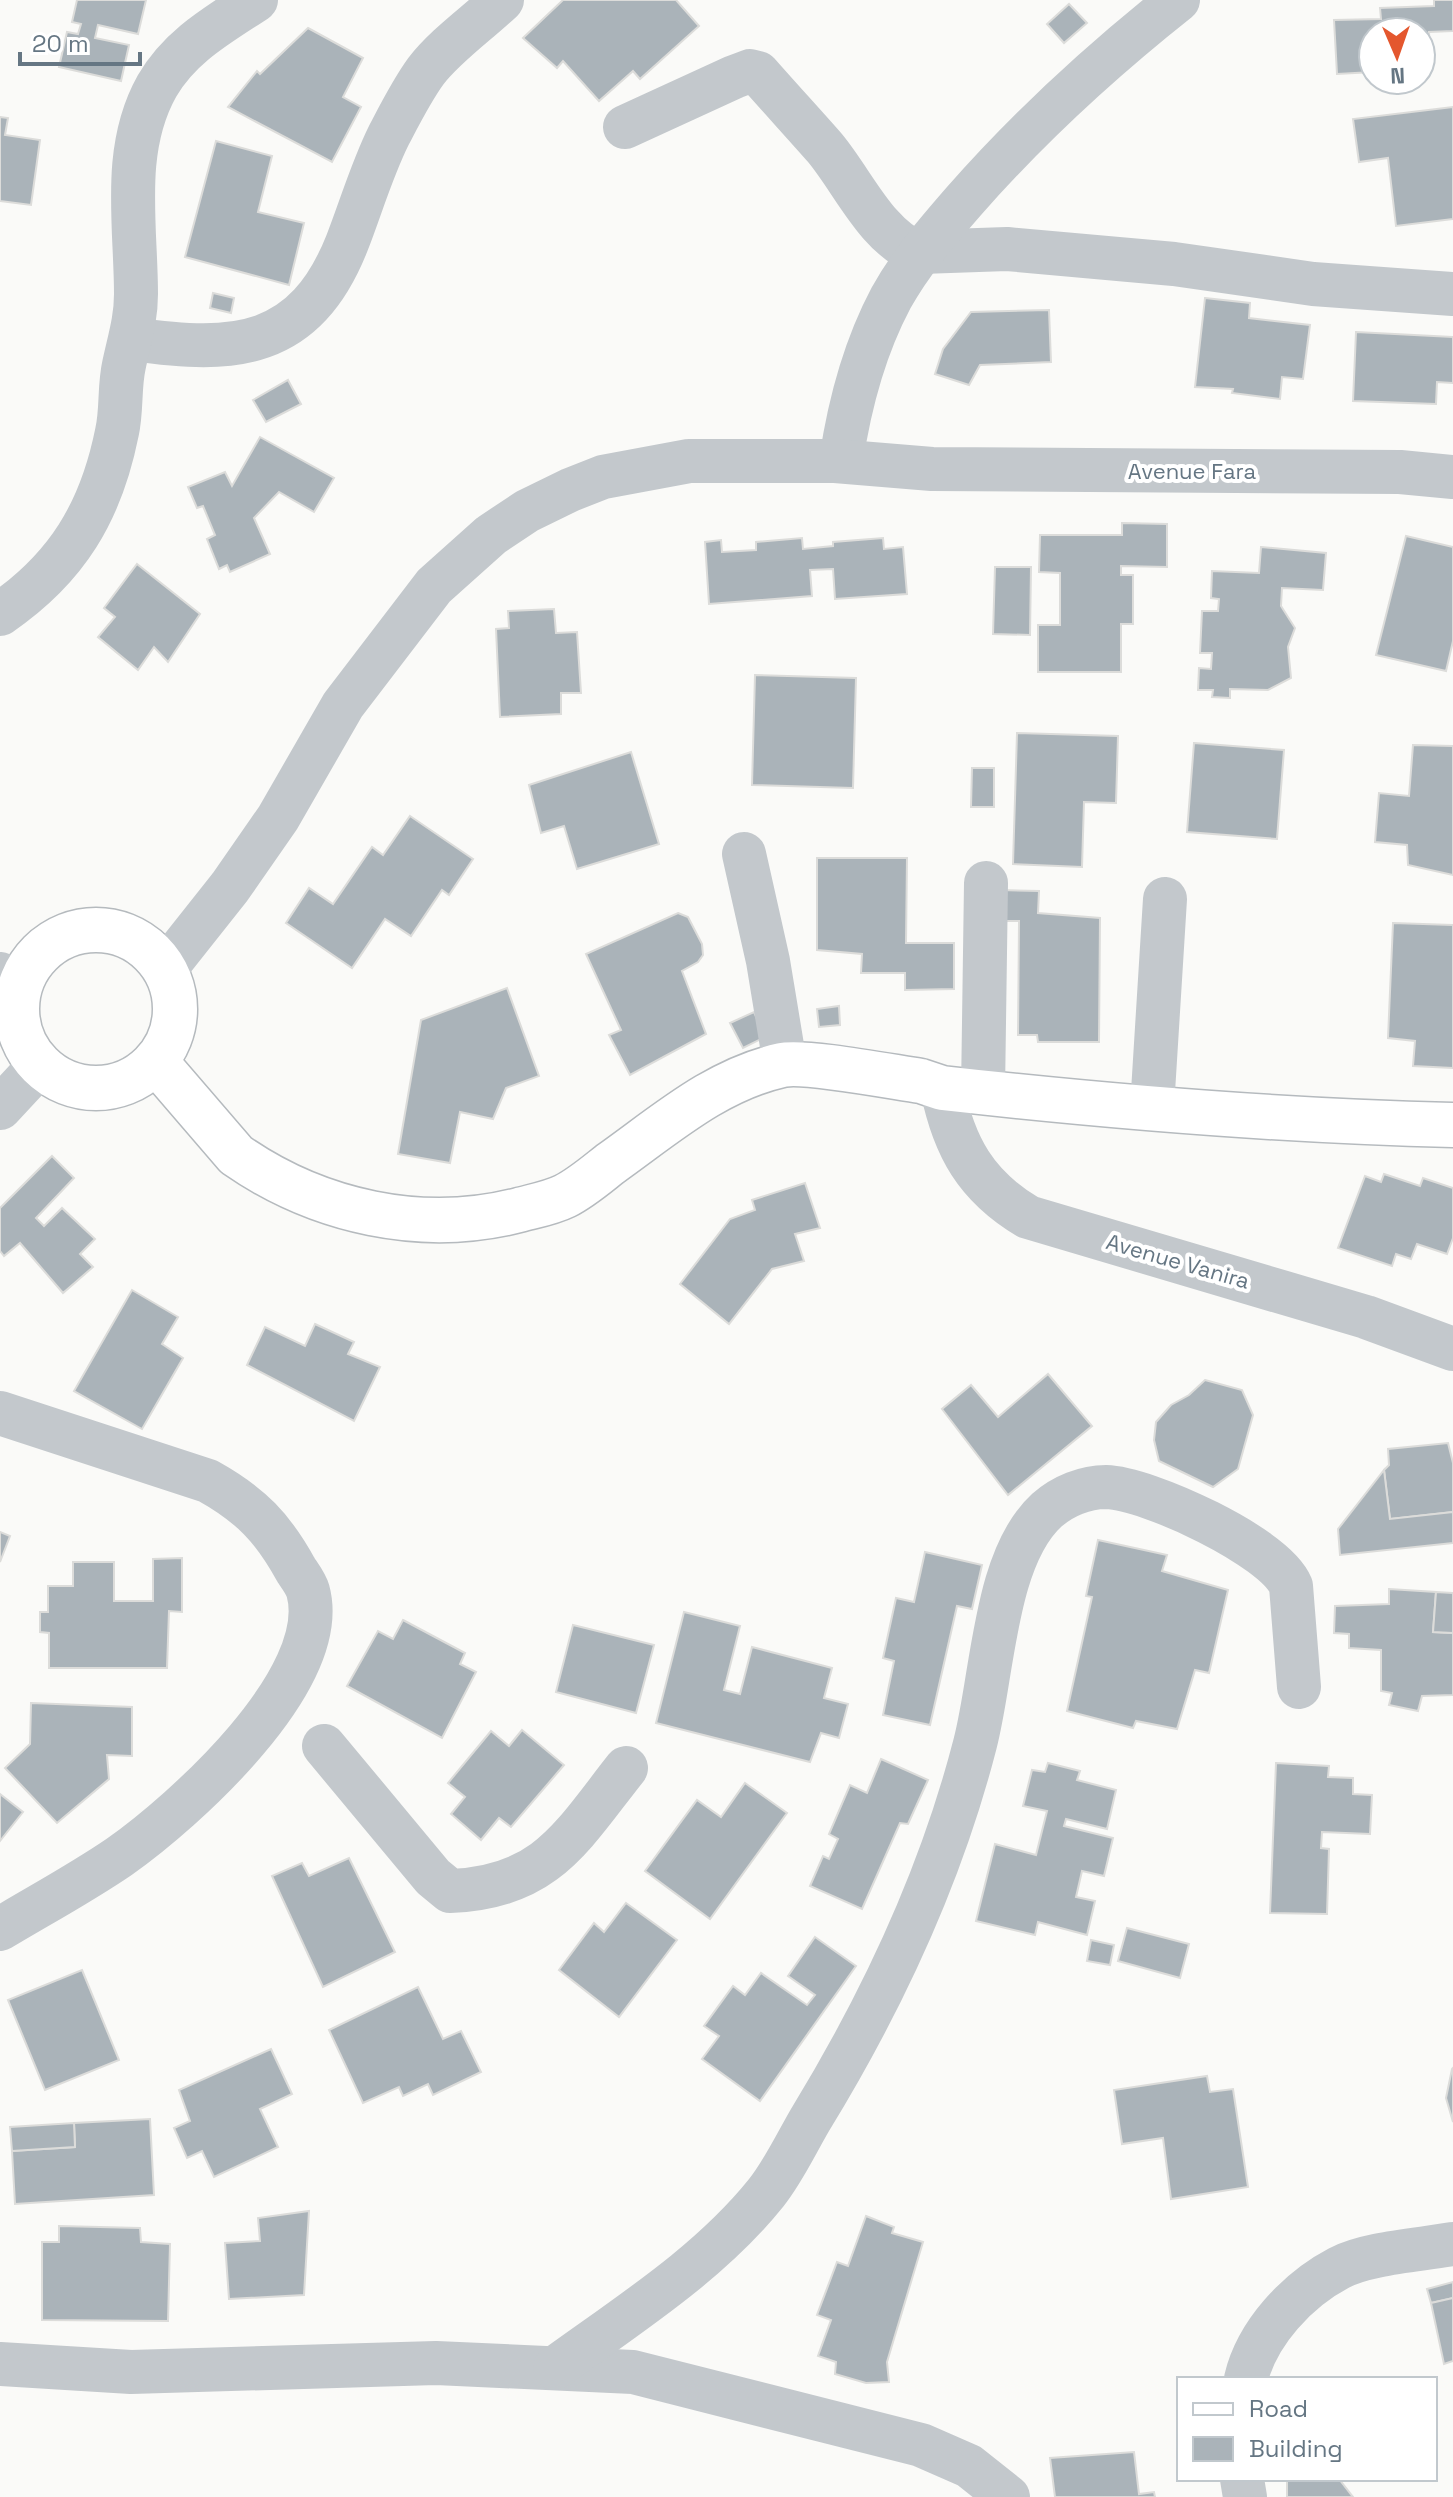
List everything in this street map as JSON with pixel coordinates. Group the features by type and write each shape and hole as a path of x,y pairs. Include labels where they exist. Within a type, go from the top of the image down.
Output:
{"main road":[{"path":"78,932 118,932 153,953 165,969 173,987 174,1027 156,1062 136,1078 98,1087 60,1081 39,1066 18,1027 10,979 42,950 78,932"},
{"path":"156,1062 236,1155 248,1163 299,1189 364,1212 416,1222 467,1221 565,1196 709,1093 754,1072 785,1064 921,1081 958,1099 1152,1108 1330,1122 1453,1125"}],"street":[{"path":"0,614 32,592 68,555 100,493 118,431 124,365 133,339 133,162 151,98 191,42 256,0"},
{"path":"133,339 180,346 256,341 283,329 310,306 330,279 383,147 427,70 502,0"},
{"path":"841,461 847,417 885,309 920,253 1002,157 1132,37 1178,0"},
{"path":"625,127 734,77 758,73 826,150 879,223 907,249 920,253 1007,249 1174,264 1313,284 1453,294"},
{"name":"Avenue Fara","path":"165,969 278,818 343,705 434,586 491,535 527,511 603,477 689,461 841,461 932,469 1400,472 1453,477"},
{"path":"744,854 768,961 785,1064"},
{"path":"958,1099 986,883"},
{"path":"1152,1108 1165,899"},
{"path":"0,1108 39,1066"},
{"name":"Avenue Vanira","path":"958,1099 967,1162 1000,1200 1028,1217 1366,1317 1453,1349"},
{"path":"0,1413 208,1481 223,1489 262,1519 281,1543 308,1591 309,1624 295,1673 227,1766 120,1856 0,1929"},
{"path":"555,2368 692,2267 767,2193 840,2071 924,1896 975,1745 1011,1563 1047,1510 1089,1488 1118,1488 1247,1541 1285,1571 1291,1586 1299,1687"},
{"path":"324,1746 433,1877 450,1891 498,1885 541,1866 566,1842 626,1768"},
{"path":"1247,2377 1254,2354 1273,2325 1296,2300 1338,2269 1453,2244"},
{"path":"0,2364 131,2372 436,2363 633,2372 921,2445 969,2466 1008,2497"}],"building":[{"path":"77,0 146,0 138,34 98,25 95,38 129,45 121,81 59,67 67,32 78,34 81,24 72,22"},
{"path":"563,0 676,0 699,26 640,79 633,71 599,101 563,61 557,68 523,38"},
{"path":"1434,0 1453,0 1453,31 1437,32 1437,16 1381,16 1380,8 1434,6"},
{"path":"1069,4 1087,23 1064,43 1047,24"},
{"path":"1334,20 1357,20 1357,73 1337,74"},
{"path":"308,28 363,58 343,97 361,107 332,162 228,107 257,71 260,74"},
{"path":"1453,107 1453,219 1396,226 1388,158 1359,162 1353,119"},
{"path":"0,117 8,118 5,135 40,140 31,205 0,201"},
{"path":"216,141 272,156 258,212 304,223 289,285 185,257"},
{"path":"213,293 234,298 231,313 210,308"},
{"path":"1205,298 1250,303 1249,318 1310,325 1303,379 1282,377 1280,399 1232,393 1233,389 1195,387"},
{"path":"1049,310 1051,362 980,365 969,385 935,374 943,349 971,312"},
{"path":"1356,332 1453,337 1453,383 1437,382 1436,404 1353,401"},
{"path":"288,380 301,404 266,422 253,400"},
{"path":"260,437 334,478 314,512 279,492 254,518 270,554 230,572 227,565 219,569 207,539 215,535 203,506 197,508 188,487 225,472 232,486"},
{"path":"1122,523 1167,524 1167,567 1121,566 1121,575 1133,575 1133,624 1121,624 1121,672 1038,672 1038,625 1060,625 1060,573 1039,572 1040,535 1122,535"},
{"path":"1406,536 1453,547 1453,641 1446,671 1376,655"},
{"path":"802,538 803,549 833,546 833,542 883,538 884,549 903,547 907,594 835,599 833,569 810,570 812,596 709,604 705,542 721,540 722,552 756,550 756,542"},
{"path":"1261,547 1326,553 1323,590 1282,588 1281,606 1295,628 1288,647 1291,678 1268,690 1230,689 1230,698 1212,697 1213,690 1198,690 1199,668 1211,669 1212,653 1200,653 1202,611 1218,611 1219,599 1211,598 1212,571 1259,573"},
{"path":"137,564 200,614 168,662 154,647 138,670 98,637 115,617 104,608"},
{"path":"995,567 1031,567 1030,635 993,634"},
{"path":"554,609 556,633 577,632 581,693 561,693 561,714 500,717 496,629 509,628 508,611"},
{"path":"755,675 856,678 853,788 752,785"},
{"path":"1017,733 1118,736 1116,803 1084,802 1082,867 1013,864"},
{"path":"1194,743 1284,750 1277,839 1187,832"},
{"path":"1413,745 1453,746 1453,875 1408,865 1407,845 1375,842 1379,793 1409,796"},
{"path":"631,752 659,844 577,869 564,826 541,833 529,785"},
{"path":"972,768 994,768 994,807 971,807"},
{"path":"410,816 473,859 449,895 442,890 411,936 385,919 352,968 286,923 309,888 333,904 372,847 383,855"},
{"path":"817,858 907,858 906,943 954,943 954,989 905,990 905,973 861,973 862,954 817,950"},
{"path":"1000,890 1039,891 1038,913 1100,918 1099,1042 1038,1042 1037,1035 1018,1035 1019,921 1000,921"},
{"path":"678,913 688,917 702,944 703,955 698,962 682,971 706,1034 630,1075 609,1035 621,1030 586,954"},
{"path":"1393,923 1453,925 1453,1068 1413,1066 1415,1041 1388,1038"},
{"path":"507,988 539,1076 506,1088 493,1119 460,1112 450,1163 398,1154 421,1020"},
{"path":"839,1006 840,1025 819,1027 817,1009"},
{"path":"754,1012 765,1037 743,1048 730,1023"},
{"path":"52,1156 74,1178 36,1218 44,1226 62,1208 95,1239 80,1254 93,1267 63,1293 20,1243 4,1256 0,1251 0,1208"},
{"path":"1384,1174 1420,1186 1423,1178 1453,1188 1453,1238 1447,1254 1417,1244 1411,1259 1396,1254 1392,1266 1338,1248 1365,1176 1381,1182"},
{"path":"805,1183 820,1228 795,1234 804,1261 772,1269 729,1324 680,1284 730,1219 755,1210 752,1200"},
{"path":"132,1290 178,1317 162,1344 183,1358 142,1429 74,1391"},
{"path":"315,1324 354,1342 348,1354 380,1367 354,1421 247,1365 265,1327 305,1346"},
{"path":"1048,1374 1092,1426 1008,1495 942,1409 971,1385 998,1417"},
{"path":"1205,1380 1242,1390 1253,1415 1238,1469 1213,1487 1159,1461 1154,1440 1156,1422 1171,1405 1189,1395"},
{"path":"1448,1443 1453,1463 1453,1512 1390,1519 1384,1470 1389,1465 1388,1449"},
{"path":"1384,1470 1390,1519 1453,1512 1453,1543 1340,1555 1338,1529"},
{"path":"0,1532 10,1536 0,1562"},
{"path":"1098,1540 1167,1555 1162,1571 1228,1590 1209,1673 1195,1670 1177,1729 1136,1721 1133,1728 1067,1711 1092,1597 1086,1596"},
{"path":"925,1552 982,1565 972,1609 957,1606 930,1725 883,1715 894,1661 883,1658 896,1598 914,1602"},
{"path":"182,1558 182,1612 169,1611 167,1668 49,1668 49,1633 40,1632 40,1612 48,1612 48,1586 73,1586 73,1562 114,1562 114,1601 153,1601 153,1559"},
{"path":"1389,1589 1436,1592 1433,1632 1453,1633 1453,1695 1422,1696 1418,1711 1389,1705 1392,1693 1381,1691 1381,1650 1349,1648 1349,1634 1334,1633 1335,1606 1389,1604"},
{"path":"1436,1592 1453,1593 1453,1633 1433,1632"},
{"path":"684,1612 740,1626 724,1690 740,1694 752,1647 832,1668 824,1698 848,1704 839,1738 821,1733 810,1762 656,1723"},
{"path":"403,1620 465,1653 460,1664 476,1672 442,1738 347,1686 378,1631 393,1639"},
{"path":"573,1625 654,1645 636,1713 556,1692"},
{"path":"31,1703 132,1707 132,1756 107,1755 109,1779 57,1823 5,1768 30,1744"},
{"path":"522,1730 564,1765 511,1827 499,1818 481,1840 451,1814 465,1797 448,1783 491,1731 509,1746"},
{"path":"881,1759 928,1780 908,1824 900,1823 862,1909 810,1886 823,1856 829,1859 838,1839 829,1834 850,1785 867,1793"},
{"path":"1048,1763 1080,1771 1077,1780 1116,1790 1107,1829 1066,1819 1064,1826 1113,1838 1104,1876 1082,1871 1076,1897 1095,1901 1087,1935 1038,1922 1035,1935 976,1921 995,1844 1036,1855 1047,1811 1023,1806 1032,1770 1045,1772"},
{"path":"1276,1763 1329,1766 1328,1777 1353,1778 1353,1794 1372,1795 1370,1834 1322,1832 1321,1848 1329,1849 1327,1914 1270,1913"},
{"path":"745,1783 787,1813 710,1919 645,1871 697,1800 721,1817"},
{"path":"0,1794 23,1812 0,1841"},
{"path":"349,1858 395,1952 323,1987 272,1876 302,1863 309,1876"},
{"path":"626,1903 677,1940 619,2017 559,1970 594,1923 604,1932"},
{"path":"1127,1928 1189,1944 1180,1978 1118,1961"},
{"path":"815,1937 856,1966 760,2101 702,2059 719,2036 704,2026 733,1986 745,1995 761,1973 807,2005 815,1995 788,1976"},
{"path":"1091,1940 1114,1945 1110,1965 1087,1961"},
{"path":"82,1970 119,2060 45,2090 8,2000"},
{"path":"418,1987 443,2039 461,2031 481,2072 433,2095 428,2084 403,2096 399,2087 363,2103 329,2030"},
{"path":"271,2049 292,2094 260,2109 278,2147 214,2177 202,2151 187,2158 174,2128 190,2121 179,2090"},
{"path":"1453,2068 1453,2122 1446,2098"},
{"path":"1207,2076 1210,2092 1233,2089 1248,2187 1171,2199 1163,2138 1122,2144 1114,2090"},
{"path":"150,2119 154,2195 15,2204 12,2151 75,2147 74,2123"},
{"path":"74,2123 75,2147 12,2151 10,2127"},
{"path":"309,2211 304,2295 229,2299 225,2243 260,2241 258,2218"},
{"path":"866,2216 894,2227 892,2233 923,2242 887,2362 889,2382 866,2383 835,2374 836,2362 818,2356 831,2320 817,2315 837,2262 848,2266"},
{"path":"59,2226 140,2228 141,2242 170,2244 168,2321 42,2320 42,2242 59,2242"},
{"path":"1453,2282 1453,2298 1431,2303 1427,2289"},
{"path":"1453,2298 1453,2361 1444,2364 1431,2303"},
{"path":"1134,2452 1139,2494 1154,2492 1155,2497 1055,2497 1050,2458"},
{"path":"1287,2481 1341,2481 1353,2497 1287,2497"}]}
